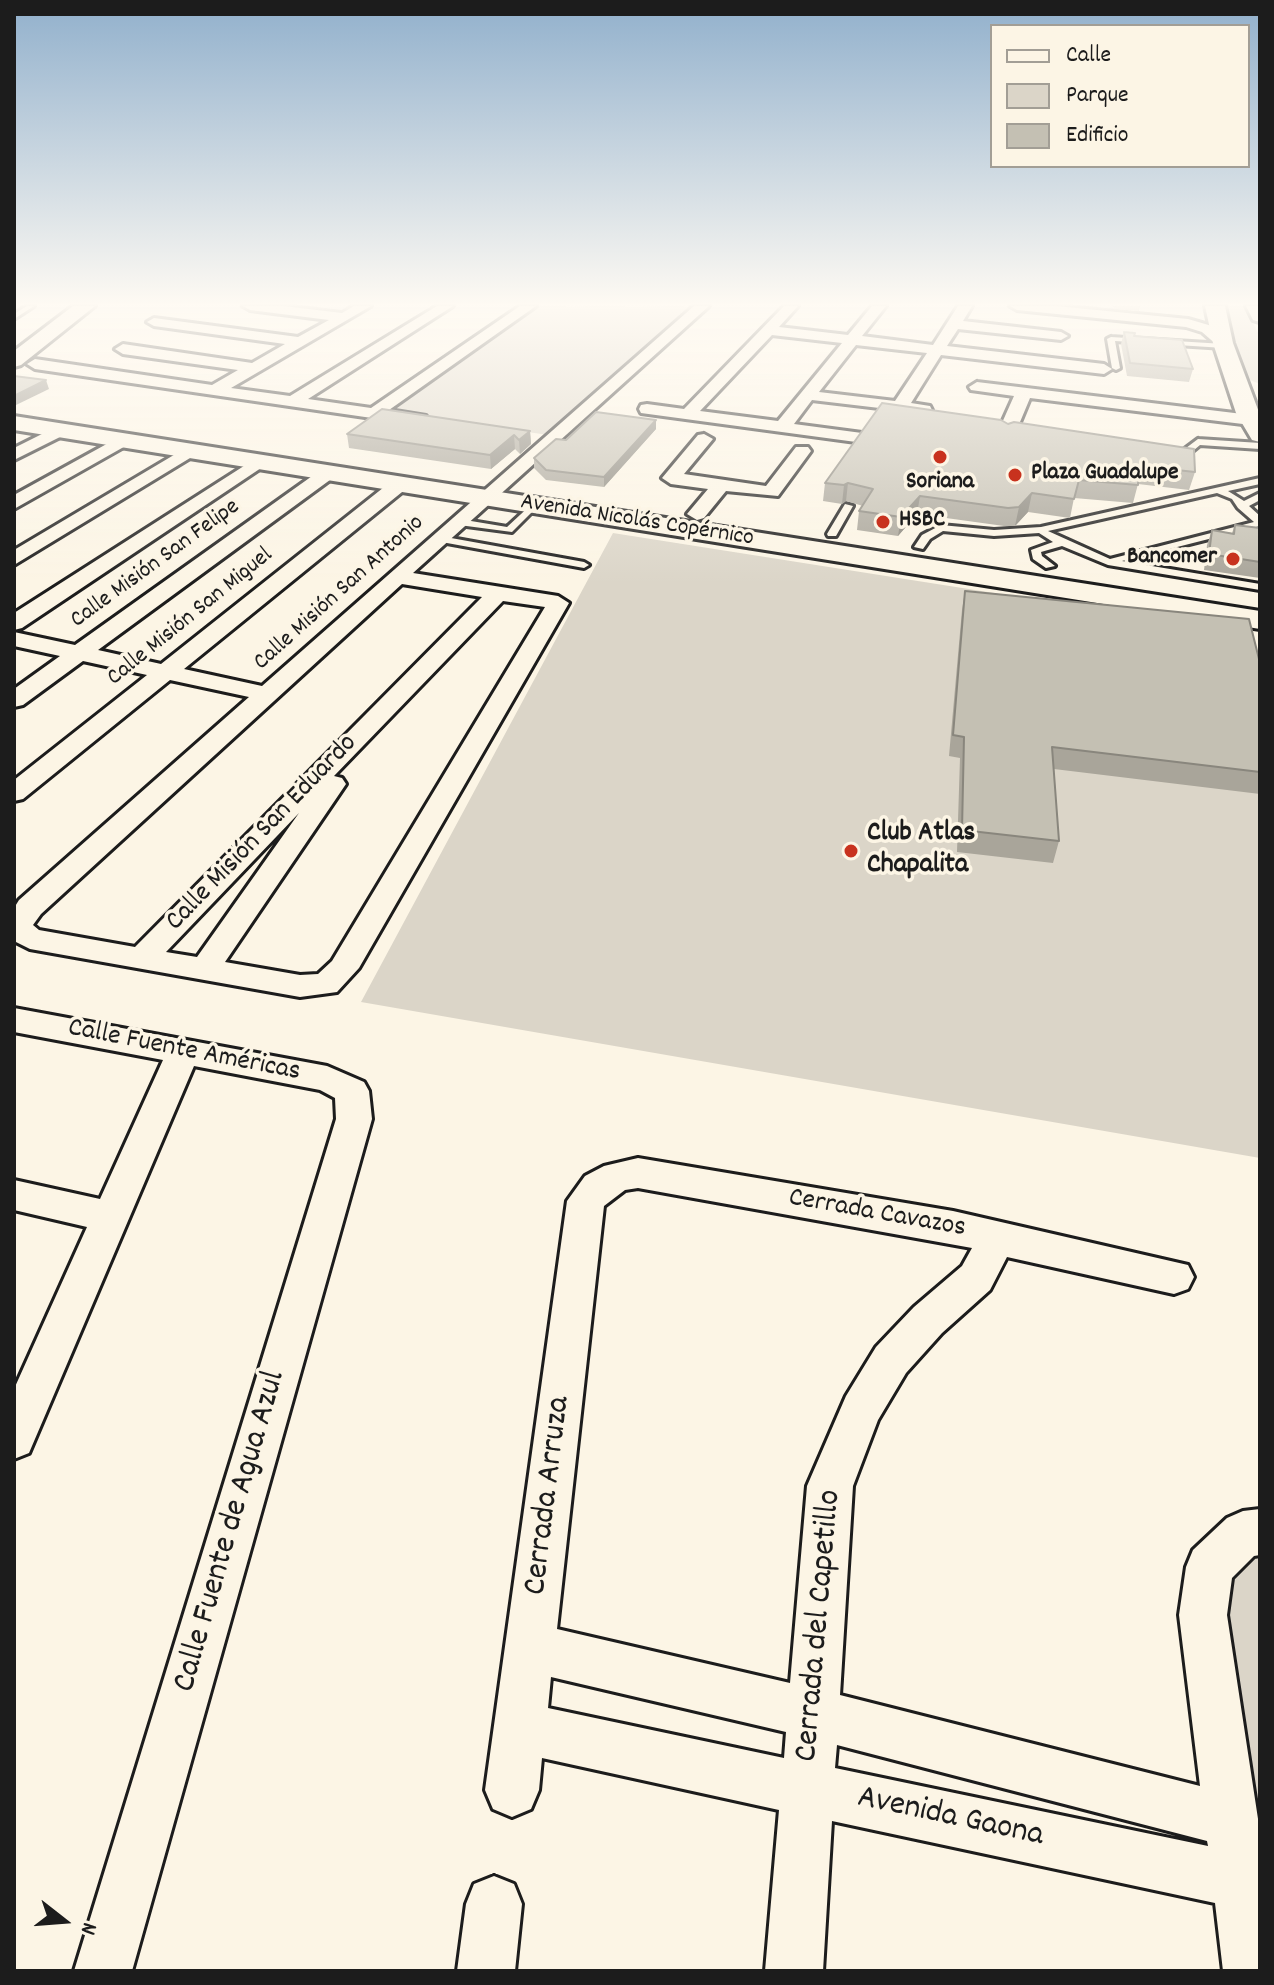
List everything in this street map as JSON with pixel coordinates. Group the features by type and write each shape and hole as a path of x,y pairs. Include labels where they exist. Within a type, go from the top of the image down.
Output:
{"street":[{"path":"270,399 432,422"},
{"path":"292,402 297,399"},
{"path":"374,413 395,399"},
{"name":"Calle Misión San Antonio","path":"141,959 30,939 17,926 30,907 494,491 544,438 591,399"},
{"path":"688,414 703,399"},
{"path":"782,427 804,399"},
{"path":"835,399 939,412"},
{"path":"900,407 905,399"},
{"path":"1006,434 1022,399"},
{"path":"1065,399 1256,425"},
{"path":"1244,399 1256,425"},
{"name":"Avenida Nicolás Copérnico","path":"14,409 494,491 534,505 1260,620"},
{"path":"647,409 856,437"},
{"name":"Avenida Nicolás Copérnico","path":"14,423 400,484 494,491 697,514 919,547 1055,554 1217,593 1260,600"},
{"path":"14,455 60,430"},
{"path":"704,439 671,478 771,492 802,451"},
{"path":"14,503 123,440"},
{"path":"14,559 189,451"},
{"path":"14,623 258,462"},
{"name":"Calle Misión San Felipe","path":"14,700 328,473"},
{"name":"Calle Misión San Miguel","path":"14,793 400,484"},
{"path":"697,514 721,485"},
{"path":"141,959 300,986 326,984 343,968 558,603 397,577"},
{"path":"1191,608 1218,603 1221,599 1217,593"},
{"name":"Calle Misión San Eduardo","path":"141,959 497,594"},
{"path":"14,639 267,694"},
{"name":"Calle Misión San Eduardo","path":"204,970 384,709"},
{"name":"Calle Fuente Américas","path":"14,1020 327,1079 352,1091"},
{"path":"17,1423 183,1052"},
{"name":"Calle Fuente de Agua Azul","path":"103,1971 354,1119 352,1091"},
{"name":"Cerrada Cavazos","path":"586,1201 598,1187 617,1176 638,1173 953,1227 1174,1277"},
{"path":"14,1195 111,1217"},
{"name":"Cerrada Arruza","path":"512,1790 586,1201"},
{"name":"Cerrada del Capetillo","path":"794,1971 830,1486 861,1410 891,1360 928,1320 976,1278 997,1239"},
{"path":"1252,1533 1210,1567 1203,1615 1252,1971"},
{"path":"531,1648 812,1713 1232,1821"},
{"name":"Avenida Gaona","path":"520,1728 1240,1881"},
{"path":"486,1971 494,1904"}],"lane":[{"path":"1185,453 1198,442 1256,425"},
{"path":"919,547 926,537 941,528 994,533 1041,530 1260,481"},
{"path":"1217,490 1235,497 1260,523"},
{"path":"1241,506 1260,496"},
{"path":"459,522 509,530 534,505"},
{"path":"832,534 848,506"},
{"path":"1108,562 1260,523"},
{"path":"1041,530 1055,554 1260,587"},
{"path":"440,539 584,565"}],"green space":[{"path":"402,399 588,399 548,435 384,411"},
{"name":"Club Atlas Chapalita","path":"613,533 1248,633 1260,700 1260,1158 361,1002"},
{"path":"1260,1541 1260,1815 1219,1620 1228,1572"}],"building":[{"name":"Plaza Guadalupe","path":"882,403 1194,449 1195,472 1139,466 1138,485 1079,480 1074,499 1032,493 1019,507 920,496 901,517 859,511 873,489 848,483 825,483"},
{"path":"382,409 530,431 519,440 514,435 490,455 347,434"},
{"path":"596,412 656,420 604,477 546,470 534,458 556,439 566,440"},
{"path":"1235,525 1260,528 1260,562 1209,554 1212,530 1234,534"},
{"path":"965,591 1249,619 1260,663 1260,772 1052,747 1059,841 962,830 964,737 953,735"}],"place":[{"name":"Soriana","path":"940,457"},
{"name":"Plaza Guadalupe","path":"1015,475"},
{"name":"HSBC","path":"883,522"},
{"name":"Bancomer","path":"1233,559"},
{"name":"Club Atlas Chapalita","path":"851,851"}]}
